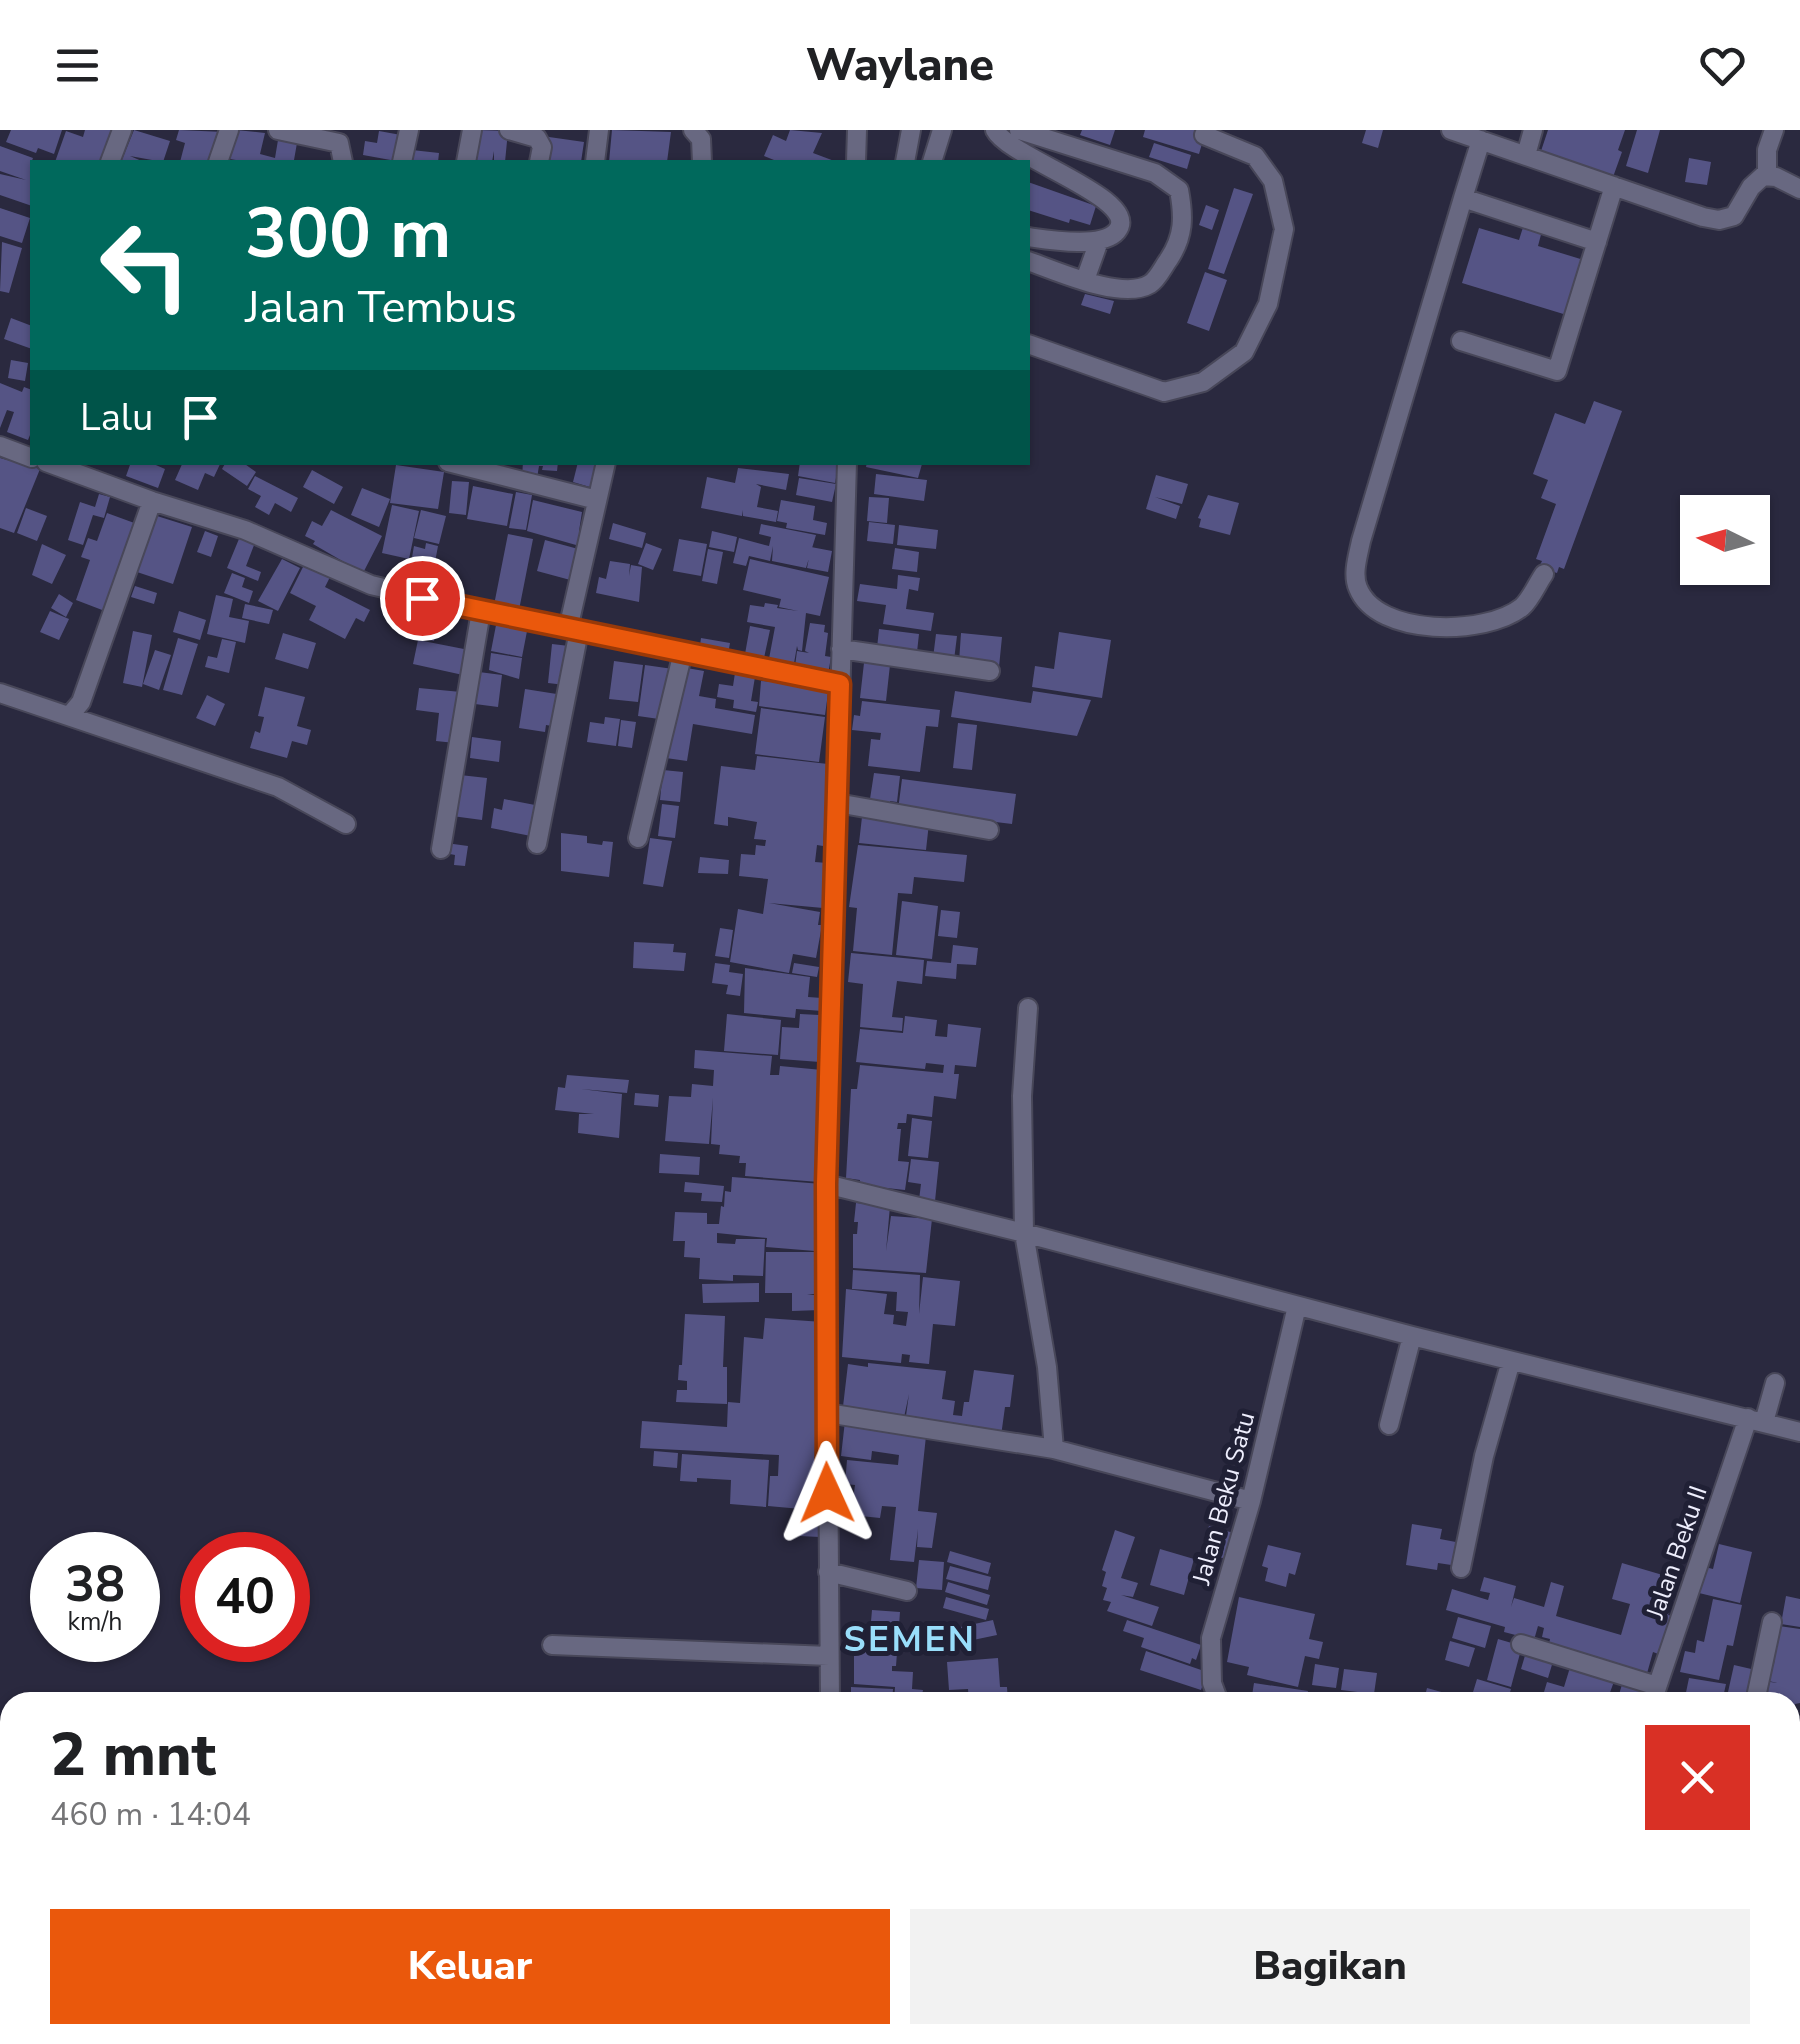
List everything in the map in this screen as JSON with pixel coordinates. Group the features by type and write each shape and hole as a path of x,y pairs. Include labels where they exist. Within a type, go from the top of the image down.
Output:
{"street":[{"path":"111,160 122,130"},
{"path":"219,160 229,130"},
{"path":"278,130 340,136"},
{"path":"402,160 409,130"},
{"path":"466,160 472,130"},
{"path":"509,130 537,138 542,148 540,160"},
{"path":"595,160 599,130"},
{"path":"693,130 701,140 702,160"},
{"path":"856,160 857,130"},
{"path":"904,160 910,130"},
{"path":"933,160 942,130"},
{"path":"995,130 1005,144 1086,186 1118,212 1117,232 1099,241 1030,237"},
{"path":"1019,130 1155,173 1180,190 1184,219 1178,244 1154,282 1137,290 1085,280 1030,262"},
{"path":"1451,130 1719,220 1734,216 1750,187 1767,175"},
{"path":"1526,155 1534,130"},
{"path":"1767,175 1767,150 1774,130"},
{"path":"1030,345 1164,392 1204,382 1244,352 1268,304 1284,229 1273,181 1255,156 1204,135"},
{"path":"1481,140 1360,542 1356,585 1368,605 1388,617 1459,628 1494,621 1523,606 1544,574"},
{"path":"1767,175 1800,188"},
{"path":"1460,341 1557,371 1614,186"},
{"path":"1463,198 1596,242"},
{"path":"1085,280 1099,241"},
{"path":"0,446 30,451"},
{"path":"54,465 245,530 371,585 481,612 840,684"},
{"path":"460,465 596,500"},
{"path":"537,844 605,465"},
{"path":"830,1692 826,1184 847,465"},
{"path":"71,714 81,702 152,501"},
{"path":"441,849 481,612"},
{"path":"841,649 990,671"},
{"path":"638,838 683,652"},
{"path":"0,693 278,786 346,824"},
{"path":"837,802 990,830"},
{"path":"1028,1008 1022,1096 1024,1233 1047,1367 1054,1449"},
{"path":"826,1184 1800,1432"},
{"name":"Jalan Beku Satu","path":"1215,1692 1211,1638 1251,1501 1297,1306"},
{"path":"1389,1425 1412,1336"},
{"path":"1461,1568 1484,1456 1511,1361"},
{"name":"Jalan Beku II","path":"1656,1692 1756,1420 1775,1383"},
{"path":"826,1413 1054,1449 1251,1501"},
{"path":"828,1572 907,1591"},
{"path":"1757,1692 1772,1622"},
{"path":"552,1644 829,1656"},
{"path":"1521,1644 1650,1692"}],"building":[{"path":"11,130 62,130 54,154 38,148 36,153 6,142"},
{"path":"85,130 116,130 106,160 56,160 66,131 83,137"},
{"path":"134,130 170,141 164,160 130,156 139,160 122,160"},
{"path":"179,130 224,132 215,160 181,160 185,143 176,140"},
{"path":"236,130 265,133 260,154 275,158 278,140 297,143 294,160 230,159"},
{"path":"477,130 508,131 505,160 494,160 494,151 492,160 473,160"},
{"path":"612,130 671,132 667,160 609,160"},
{"path":"790,130 822,133 813,153 832,160 774,160 764,156 773,135 786,141"},
{"path":"1082,130 1115,130 1110,145 1080,135"},
{"path":"1145,130 1206,130 1199,154 1143,137"},
{"path":"1366,130 1383,130 1378,148 1362,143"},
{"path":"1548,130 1625,130 1613,177 1541,151"},
{"path":"1637,130 1660,130 1648,173 1626,166"},
{"path":"379,131 401,135 396,160 363,155 365,141 377,143"},
{"path":"549,137 584,142 581,160 546,160"},
{"path":"1154,143 1191,155 1187,169 1149,157"},
{"path":"0,146 33,158 30,205 0,195 0,174 26,180 0,171"},
{"path":"412,150 439,153 438,160 410,160"},
{"path":"1689,158 1711,162 1707,185 1685,182"},
{"path":"1030,183 1096,206 1090,225 1070,219 1069,223 1030,211"},
{"path":"1234,188 1253,194 1224,274 1208,269"},
{"path":"1206,205 1219,210 1212,230 1199,225"},
{"path":"0,208 30,218 22,243 0,236"},
{"path":"1525,221 1543,227 1538,246 1587,261 1570,316 1462,283 1479,228 1519,240"},
{"path":"2,242 22,248 9,293 0,291"},
{"path":"1205,272 1227,280 1209,331 1187,323"},
{"path":"1085,294 1114,301 1110,314 1081,305"},
{"path":"11,318 30,325 30,348 4,339"},
{"path":"11,360 28,363 25,381 8,378"},
{"path":"0,383 22,392 24,387 30,389 28,440 7,432 14,412 7,410 0,428"},
{"path":"1594,401 1622,411 1564,569 1559,567 1557,573 1539,567 1542,561 1536,559 1556,504 1541,498 1548,480 1533,474 1555,413 1585,424"},
{"path":"0,458 40,469 14,533 0,528"},
{"path":"130,465 165,469 158,488 126,476"},
{"path":"182,465 220,465 214,477 205,473 198,490 175,480"},
{"path":"224,465 246,465 256,472 247,486 222,469"},
{"path":"396,465 444,472 438,509 390,503"},
{"path":"523,465 558,465 557,471 542,470 543,466 539,466 537,478 522,477"},
{"path":"577,465 598,465 593,488 573,482"},
{"path":"800,465 838,465 835,483 798,476"},
{"path":"866,465 922,465 918,478"},
{"path":"738,468 789,474 786,490 756,484 761,487 757,507 778,511 776,522 743,516 743,510 742,516 701,508 707,477 735,483"},
{"path":"312,470 343,487 334,504 303,487"},
{"path":"876,474 927,480 924,501 874,494"},
{"path":"1156,475 1188,484 1182,504 1155,497 1180,506 1176,519 1146,509"},
{"path":"255,476 298,498 291,512 275,503 269,515 255,507 261,496 248,489"},
{"path":"799,478 836,484 832,502 796,495"},
{"path":"452,481 469,482 466,515 449,513"},
{"path":"473,486 513,494 507,526 467,519"},
{"path":"362,488 390,499 379,527 351,515"},
{"path":"516,492 532,495 526,530 509,528"},
{"path":"99,494 110,497 104,518 93,515 83,545 68,540 80,502 95,507"},
{"path":"1208,495 1239,503 1230,535 1199,527 1198,518"},
{"path":"869,497 889,498 887,523 867,521"},
{"path":"533,500 582,512 579,531 586,532 583,547 527,531"},
{"path":"781,500 815,506 813,520 827,523 825,535 786,528 787,523 777,521"},
{"path":"392,505 419,511 409,559 382,553"},
{"path":"26,508 47,516 37,541 17,533"},
{"path":"331,510 382,536 363,573 305,536 312,521 322,526"},
{"path":"421,510 446,516 439,544 414,538"},
{"path":"107,513 137,524 110,613 76,600 90,560 81,557 88,538 97,541"},
{"path":"157,516 192,527 173,584 137,572"},
{"path":"869,522 895,525 893,544 867,541"},
{"path":"613,523 646,533 642,548 609,539"},
{"path":"761,524 816,535 806,568 772,561 773,546 770,561 749,556 746,566 733,563 739,538 769,546 771,537 759,534"},
{"path":"899,525 938,530 936,549 897,545"},
{"path":"205,531 218,536 211,557 197,552"},
{"path":"712,531 737,537 734,552 709,547"},
{"path":"241,534 256,540 246,566 261,572 258,581 227,568"},
{"path":"508,534 533,539 519,610 494,605"},
{"path":"679,539 707,544 701,576 673,571"},
{"path":"545,540 582,550 574,581 537,571"},
{"path":"426,543 438,546 431,584 408,580 414,546 425,549"},
{"path":"646,543 662,549 653,570 638,564"},
{"path":"42,544 66,555 52,584 32,575"},
{"path":"811,547 832,551 828,572 807,568"},
{"path":"895,548 919,552 917,572 892,569"},
{"path":"708,549 723,552 717,584 702,581"},
{"path":"282,559 300,568 278,611 258,601"},
{"path":"750,559 829,577 820,616 806,613 802,651 797,646 793,669 768,664 775,627 747,622 750,605 764,607 765,603 778,605 777,608 798,611 779,607 781,599 743,590"},
{"path":"306,561 331,575 325,587 370,610 364,622 356,618 345,639 309,620 316,606 290,593"},
{"path":"610,561 630,564 629,576 631,565 642,567 639,602 596,593 599,577 606,579"},
{"path":"232,573 245,578 242,587 253,591 249,603 224,593"},
{"path":"898,575 920,578 918,591 909,589 906,609 934,613 931,631 883,624 886,605 857,601 860,584 897,589"},
{"path":"135,586 157,593 154,604 131,597"},
{"path":"59,594 73,603 66,617 51,608"},
{"path":"216,595 233,599 229,617 249,621 245,643 207,634"},
{"path":"245,604 273,610 269,624 242,618"},
{"path":"421,610 440,614 434,641 415,637"},
{"path":"50,611 69,619 59,640 40,632"},
{"path":"179,611 206,620 200,640 173,632"},
{"path":"497,620 528,626 522,657 491,651"},
{"path":"810,623 825,625 824,632 828,633 825,656 831,657 827,680 794,674 797,651 809,653 805,651"},
{"path":"750,626 770,630 764,658 745,654"},
{"path":"879,629 919,634 917,652 877,648"},
{"path":"133,631 152,635 142,687 123,683"},
{"path":"1059,632 1111,640 1102,698 1032,687 1035,666 1054,669"},
{"path":"283,633 316,643 308,669 275,659"},
{"path":"961,633 1002,637 999,667 959,662"},
{"path":"936,634 957,636 954,660 933,658"},
{"path":"178,638 198,644 182,695 163,690"},
{"path":"701,638 730,643 728,654 699,653"},
{"path":"222,639 236,642 229,673 205,667 208,656 217,658"},
{"path":"418,640 469,650 463,675 413,664"},
{"path":"552,644 569,646 565,685 548,683"},
{"path":"155,650 171,655 159,690 143,684"},
{"path":"491,653 522,658 519,679 489,670"},
{"path":"614,661 643,665 638,702 609,699"},
{"path":"864,663 890,665 886,701 860,698"},
{"path":"645,665 673,669 666,720 638,716"},
{"path":"681,667 704,671 699,696 716,699 715,708 755,715 752,734 693,724 687,761 666,758"},
{"path":"479,672 502,675 498,707 475,704"},
{"path":"735,673 755,677 751,701 758,702 756,712 733,708 734,700 717,697 719,684 733,686"},
{"path":"761,681 829,686 825,715 759,706"},
{"path":"265,687 305,697 297,726 311,730 307,745 292,741 287,758 250,748 264,717 258,716"},
{"path":"419,688 461,692 455,743 436,741 439,713 416,710"},
{"path":"525,689 563,695 558,727 546,725 545,732 519,728"},
{"path":"955,691 1031,703 1033,691 1091,700 1077,736 951,717"},
{"path":"207,695 225,704 215,726 196,718"},
{"path":"862,701 940,710 938,727 926,726 920,772 868,766 871,739 880,740 881,733 852,730"},
{"path":"761,708 825,717 819,762 755,754"},
{"path":"605,717 620,719 616,746 587,742 590,722 604,724"},
{"path":"621,720 636,722 632,748 618,746"},
{"path":"958,723 977,725 972,770 953,768"},
{"path":"472,737 501,741 499,762 470,758"},
{"path":"757,756 828,764 823,846 817,845 815,862 827,863 823,908 769,903 820,912 818,925 822,925 816,958 793,954 789,973 730,962 738,909 763,914 768,879 739,876 741,854 755,855 756,845 765,846 766,840 754,839 757,822 728,817 728,826 714,824 721,766 755,770"},
{"path":"663,770 683,772 680,802 660,800"},
{"path":"874,773 900,776 897,802 890,801 890,805 870,799"},
{"path":"460,775 487,778 482,820 452,816"},
{"path":"902,779 1016,794 1012,824 898,810"},
{"path":"504,799 535,805 533,814 540,815 536,837 491,828 494,808 502,810"},
{"path":"662,804 679,806 675,838 658,836"},
{"path":"862,817 929,823 926,850 859,843"},
{"path":"561,833 587,836 587,843 613,842 609,877 561,871"},
{"path":"650,838 672,841 663,887 643,884"},
{"path":"446,843 468,846 465,866 454,865 455,855 445,853"},
{"path":"858,845 967,855 964,882 914,877 912,894 898,893 892,955 853,951 857,908 849,907"},
{"path":"700,857 729,860 728,874 698,873"},
{"path":"902,901 938,906 932,959 896,955"},
{"path":"941,910 960,912 957,938 938,936"},
{"path":"720,928 733,930 729,958 715,956"},
{"path":"634,942 674,944 673,952 686,953 684,971 633,968"},
{"path":"953,945 978,948 976,965 957,964 956,979 925,976 927,961 951,963"},
{"path":"851,953 924,960 922,984 897,981 892,1017 903,1018 902,1031 860,1027 863,984 848,982"},
{"path":"715,963 730,965 729,972 743,974 740,996 726,994 728,985 712,983"},
{"path":"794,963 819,967 817,977 792,973"},
{"path":"745,968 810,977 808,997 822,998 822,1011 796,1009 795,1018 744,1013"},
{"path":"727,1014 781,1020 778,1055 724,1051"},
{"path":"800,1014 819,1015 820,1062 780,1059 782,1027 799,1028"},
{"path":"905,1016 937,1020 935,1036 947,1037 948,1024 981,1028 976,1067 955,1065 954,1074 959,1074 956,1099 934,1096 932,1117 907,1114 906,1123 898,1123 898,1161 909,1162 905,1190 859,1185 860,1180 846,1178 851,1089 857,1089 860,1065 943,1073 944,1065 926,1063 925,1069 856,1062 860,1029 903,1033"},
{"path":"695,1050 772,1056 770,1075 779,1075 780,1066 822,1070 818,1121 824,1122 819,1182 745,1176 746,1163 739,1163 740,1156 719,1154 720,1145 711,1144 713,1098 709,1144 665,1141 669,1096 691,1097 692,1084 713,1086 714,1070 694,1068"},
{"path":"567,1075 629,1080 627,1093 581,1089 622,1094 619,1138 578,1133 579,1114 594,1114 555,1110 558,1087 565,1088"},
{"path":"635,1093 659,1095 658,1107 634,1105"},
{"path":"912,1118 932,1121 928,1158 908,1156"},
{"path":"660,1154 700,1157 699,1175 659,1173"},
{"path":"911,1159 939,1162 935,1201 919,1200 921,1184 908,1182"},
{"path":"732,1177 822,1184 815,1251 766,1247 767,1238 717,1233 717,1243 765,1239 763,1276 733,1275 733,1281 699,1279 700,1258 684,1257 685,1241 673,1241 675,1212 707,1213 707,1224 719,1224 725,1191 731,1192"},
{"path":"685,1182 724,1186 722,1202 701,1201 702,1193 684,1192"},
{"path":"856,1203 890,1206 886,1251 891,1216 932,1219 926,1273 853,1268"},
{"path":"766,1252 816,1252 820,1293 807,1295 821,1295 821,1310 792,1311 792,1293 765,1293"},
{"path":"853,1270 920,1275 919,1314 923,1277 960,1281 955,1326 933,1324 929,1364 909,1362 910,1355 902,1354 901,1363 842,1357 846,1289 887,1294 884,1314 894,1315 893,1324 906,1326 908,1312 896,1311 897,1292 852,1289"},
{"path":"759,1283 759,1302 703,1303 702,1284"},
{"path":"685,1314 725,1316 723,1367 727,1367 727,1404 676,1402 677,1390 687,1390 687,1381 678,1380"},
{"path":"765,1318 823,1322 813,1479 824,1480 820,1537 799,1536 801,1509 768,1506 770,1476 778,1476 779,1455 640,1448 642,1421 727,1427 728,1402 740,1403 744,1337 763,1339"},
{"path":"868,1363 946,1371 942,1399 955,1401 953,1415 962,1416 964,1402 969,1402 974,1370 1014,1375 1001,1436 905,1423 909,1394 903,1422 842,1415 848,1364 868,1367"},
{"path":"845,1421 926,1436 918,1511 937,1513 932,1548 917,1547 918,1529 914,1562 890,1560 896,1507 882,1506 880,1518 851,1515 855,1485 845,1484 847,1460 898,1465 899,1455 872,1451 871,1460 841,1456"},
{"path":"654,1451 678,1453 677,1468 653,1466"},
{"path":"682,1454 769,1460 766,1507 730,1504 731,1480 680,1481"},
{"path":"1412,1524 1442,1529 1440,1539 1461,1543 1458,1566 1438,1563 1437,1570 1406,1565"},
{"path":"1209,1526 1237,1534 1230,1560 1202,1552"},
{"path":"1115,1530 1135,1537 1121,1578 1138,1583 1133,1597 1121,1595 1159,1607 1152,1626 1107,1611 1111,1602 1103,1600 1107,1588 1102,1586 1106,1572 1102,1570"},
{"path":"1719,1544 1752,1552 1740,1603 1699,1593 1705,1567 1713,1569"},
{"path":"1268,1545 1301,1553 1295,1575 1289,1573 1286,1587 1265,1581 1268,1568 1262,1566"},
{"path":"1160,1549 1194,1559 1184,1595 1150,1585"},
{"path":"950,1551 991,1563 988,1574 947,1562"},
{"path":"919,1560 944,1562 942,1590 916,1588"},
{"path":"1622,1563 1666,1576 1660,1597 1672,1600 1668,1615 1672,1616 1661,1655 1653,1652 1646,1677 1561,1652 1562,1648 1542,1637 1544,1628 1538,1626 1534,1640 1446,1610 1452,1589 1488,1600 1490,1593 1480,1591 1484,1577 1516,1586 1511,1607 1514,1598 1544,1607 1551,1582 1564,1586 1556,1616 1621,1635 1630,1604 1612,1599"},
{"path":"950,1566 991,1577 988,1590 946,1579"},
{"path":"948,1582 990,1595 987,1605 945,1592"},
{"path":"1786,1596 1800,1599 1800,1627 1781,1624"},
{"path":"946,1597 989,1609 986,1620 943,1608"},
{"path":"1239,1597 1315,1614 1309,1639 1323,1642 1319,1659 1305,1656 1298,1687 1247,1675 1249,1667 1227,1662"},
{"path":"1713,1599 1742,1605 1733,1646 1727,1645 1719,1680 1680,1672 1685,1651 1695,1653 1697,1640 1704,1642"},
{"path":"872,1610 900,1612 896,1666 892,1666 892,1671 913,1672 912,1689 923,1692 895,1692 895,1687 854,1684 854,1632 870,1633"},
{"path":"1458,1617 1491,1626 1485,1648 1452,1638"},
{"path":"993,1620 997,1635 954,1644 951,1629"},
{"path":"1127,1620 1201,1645 1196,1660 1192,1658 1190,1664 1141,1647 1144,1638 1123,1631"},
{"path":"1779,1626 1800,1629 1800,1692 1762,1692 1764,1681 1777,1683 1761,1679 1764,1662 1774,1664"},
{"path":"1498,1639 1522,1646 1511,1687 1487,1680"},
{"path":"1450,1641 1475,1648 1469,1667 1445,1660"},
{"path":"1527,1649 1554,1658 1548,1678 1521,1669"},
{"path":"1146,1651 1207,1672 1201,1690 1140,1670"},
{"path":"998,1658 1000,1687 1007,1687 1007,1692 949,1690 947,1662"},
{"path":"1572,1661 1616,1676 1610,1692 1544,1692 1547,1682 1564,1687"},
{"path":"1315,1664 1339,1668 1336,1688 1312,1685"},
{"path":"1734,1665 1760,1671 1755,1692 1728,1692"},
{"path":"1344,1669 1377,1673 1374,1692 1341,1690"},
{"path":"1624,1678 1651,1687 1649,1692 1620,1692"},
{"path":"1689,1678 1726,1684 1724,1692 1686,1692"},
{"path":"1477,1679 1511,1689 1510,1692 1473,1692"},
{"path":"1254,1683 1308,1691 1308,1692 1253,1692"},
{"path":"851,1687 893,1689 893,1692 851,1692"}],"district":[{"name":"SEMEN","path":"910,1639"}],"route":[{"path":"422,598 840,684 826,1184 827,1493"}]}
